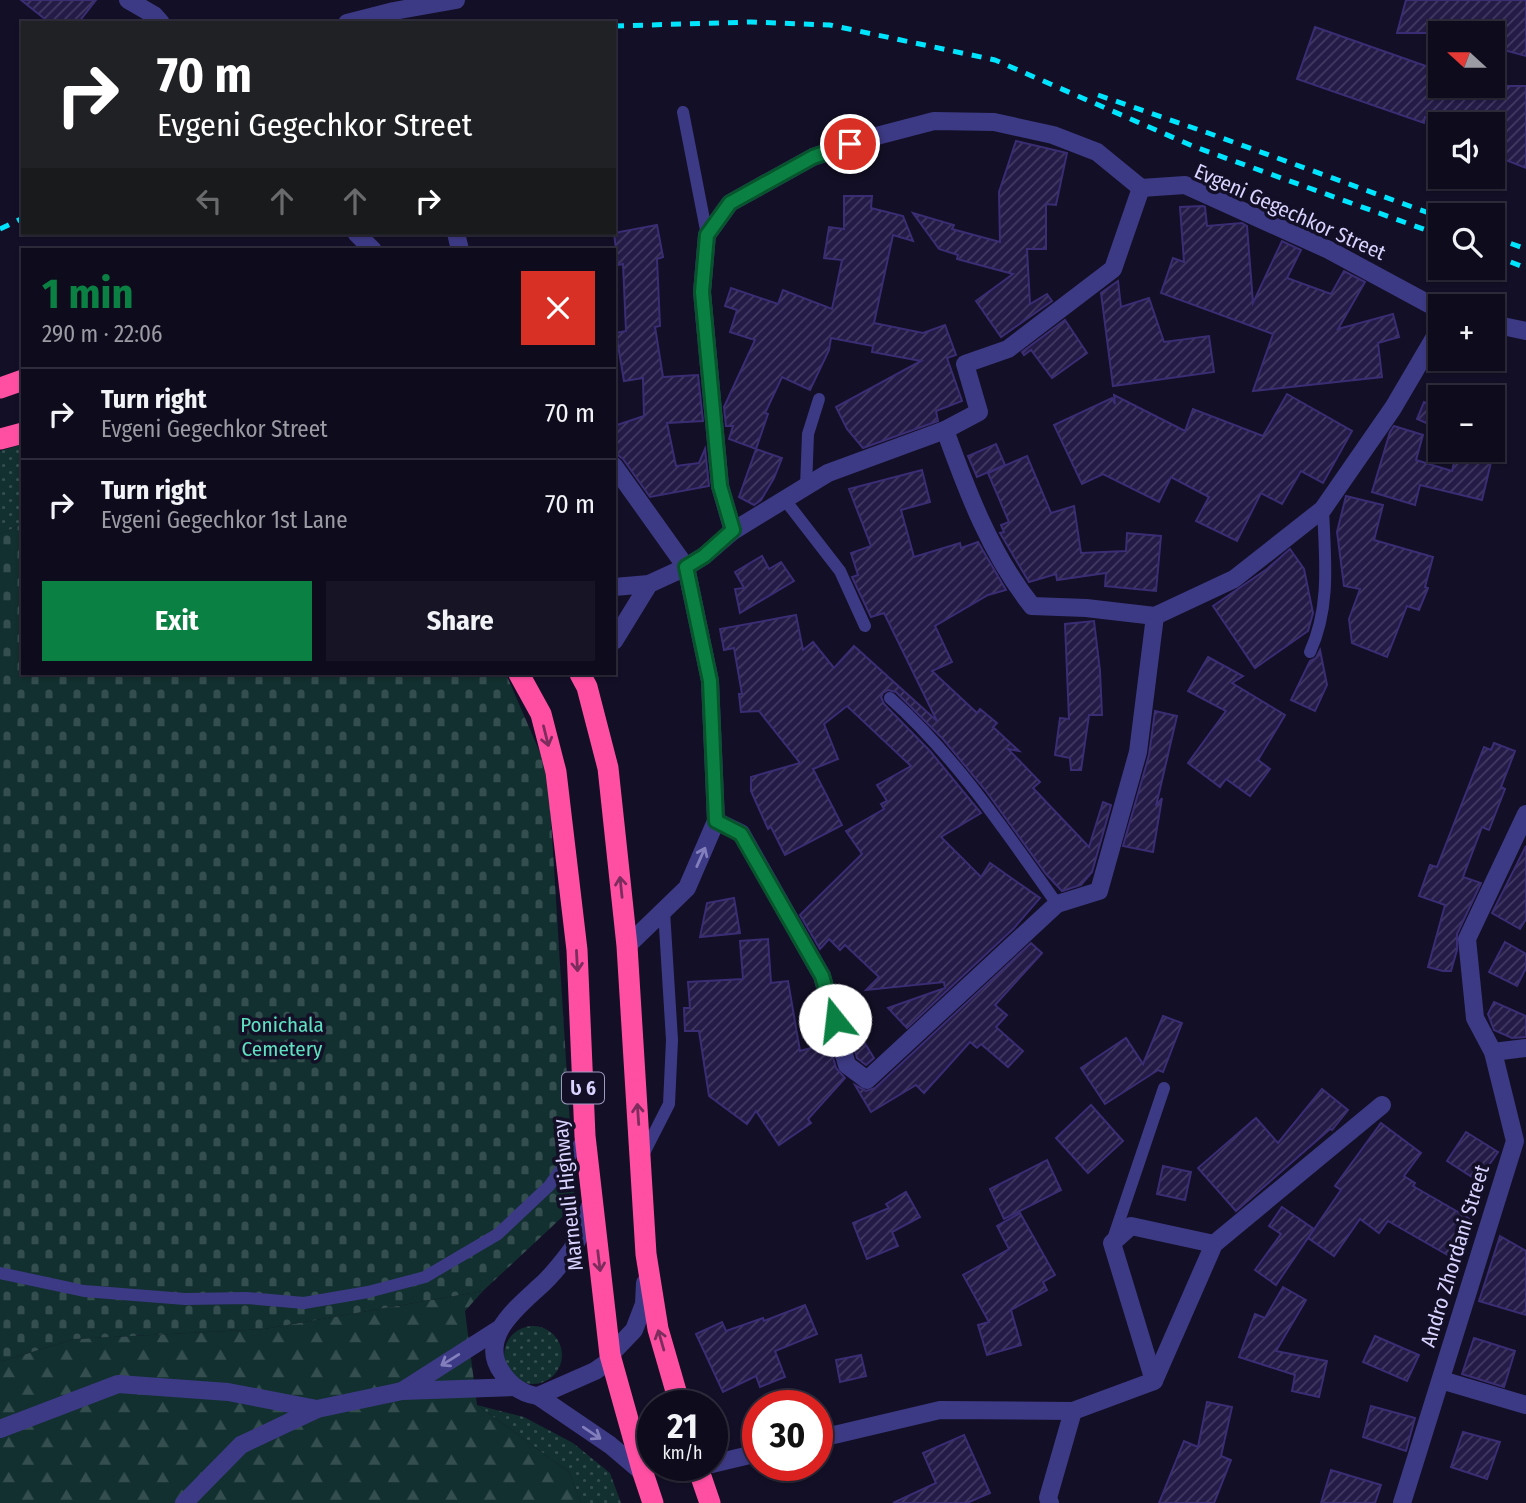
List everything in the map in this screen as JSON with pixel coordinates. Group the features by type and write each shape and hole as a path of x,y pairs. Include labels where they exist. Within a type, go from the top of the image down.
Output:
{"highway":[{"path":"0,388 21,381"},
{"path":"0,439 21,434"},
{"name":"Marneuli Highway","path":"520,675 541,714 556,772 577,950 585,1136 610,1355 637,1452"},
{"name":"ს 6","path":"587,678 608,768 627,946 646,1254 658,1329 676,1390"},
{"name":"Marneuli Highway","path":"646,1481 653,1503"},
{"path":"707,1481 710,1503"}],"street":[{"path":"128,0 159,21"},
{"path":"355,21 456,0"},
{"path":"616,587 649,584 686,567 704,556 733,530 828,473 945,430 979,412 965,364 1008,349 1112,269 1141,188 1097,152 1053,135 994,122 934,121 869,138 813,157 730,203 707,235 702,292 720,486 733,530"},
{"name":"Evgeni Gegechkor Street","path":"1141,188 1185,186 1329,250 1428,304"},
{"path":"358,235 371,248"},
{"path":"1505,327 1526,331"},
{"path":"945,430 968,493 1012,581 1032,606 1086,608 1155,616 1234,579 1323,509 1393,408 1428,348"},
{"path":"616,469 686,567 710,681 716,821 687,888 627,946"},
{"path":"616,639 649,584"},
{"path":"716,821 741,834 822,976 847,1065 867,1080 1057,904 1099,891 1139,752 1155,616"},
{"name":"Andro Zhordani Street","path":"1402,1503 1520,1142 1493,1052 1475,1018 1468,939 1526,814"},
{"path":"1493,1052 1526,1048"},
{"path":"833,1435 940,1410 1073,1411 1154,1381 1214,1244 1382,1105"},
{"path":"402,1391 499,1329 511,1312 539,1287 573,1249 592,1201"},
{"path":"1154,1381 1112,1243 1131,1226 1214,1244"},
{"path":"538,1396 595,1371 608,1362 610,1355 634,1330 644,1304 646,1254"},
{"path":"499,1329 495,1347 497,1364 514,1387 529,1395 538,1396 610,1445 637,1468"},
{"path":"1441,1380 1526,1405"},
{"path":"0,1429 118,1384 228,1392 317,1409"},
{"path":"184,1503 241,1445 317,1409 402,1391 514,1387"},
{"path":"1050,1503 1048,1498 1073,1411"}],"lane":[{"path":"684,112 707,235"},
{"path":"806,487 808,434 819,399"},
{"path":"785,500 841,571 864,626"},
{"path":"1310,652 1319,631 1326,595 1323,509"},
{"path":"890,698 919,724 981,797 1057,904"},
{"path":"640,1161 669,1104 671,1040 664,911"},
{"path":"1112,1243 1164,1088"},
{"path":"0,1273 84,1292 185,1299 247,1298 304,1303 368,1293 425,1276 498,1234 549,1185 585,1136"}],"green space":[{"path":"21,445 21,525 0,534 0,451"},
{"name":"Ponichala Cemetery","path":"21,525 21,675 506,675 548,771 575,1205 483,1291 264,1329 74,1339 0,1362 0,534"},
{"path":"483,1291 465,1311 477,1405 569,1472 581,1503 0,1503 0,1362 74,1339 264,1329"},
{"path":"527,1326 539,1326 554,1334 562,1349 562,1361 554,1376 539,1384 527,1384 512,1376 504,1361 504,1349 512,1334"},
{"path":"477,1405 524,1417 573,1443 610,1473 621,1503 581,1503 569,1472"}],"building":[{"path":"21,0 96,0 80,21 47,21"},
{"path":"1406,0 1526,0 1526,56 1505,50 1505,21 1428,21 1428,33 1397,33"},
{"path":"1315,27 1428,67 1428,98 1505,98 1505,86 1526,86 1526,168 1505,160 1505,112 1428,112 1424,123 1297,79"},
{"path":"1016,141 1067,153 1056,205 1046,204 1046,249 1027,249 1030,304 1047,294 1052,301 1001,337 976,301 1013,274 957,259 958,255 939,249 913,213 954,225 952,229 1000,242 999,192"},
{"path":"844,196 872,196 871,208 903,216 913,241 893,235 874,323 923,333 945,325 956,355 947,358 962,401 936,411 938,421 863,448 847,429 836,407 921,361 872,352 873,346 831,338 829,350 810,390 782,377 765,413 768,414 756,449 729,439 733,426 726,426 724,407 755,340 730,332 737,310 725,306 731,288 778,304 783,290 832,309 842,260 824,258 829,227 844,229"},
{"path":"1203,206 1207,226 1242,223 1247,226 1253,303 1282,241 1301,250 1287,278 1331,294 1344,271 1365,282 1338,329 1393,314 1399,337 1378,343 1382,377 1253,391 1273,334 1161,293 1173,258 1184,262 1180,207"},
{"path":"657,225 663,257 657,259 660,326 655,327 663,377 698,375 703,421 667,423 676,466 699,463 705,449 709,486 650,497 623,459 616,454 616,425 644,416 643,378 624,381 616,333 626,331 623,264 618,265 616,233"},
{"path":"1118,281 1121,307 1149,298 1164,342 1209,336 1214,372 1113,386 1101,293"},
{"path":"1065,320 1087,353 1052,378 1031,350 1024,355 1022,352"},
{"path":"1287,394 1352,431 1323,483 1301,471 1282,504 1261,493 1237,541 1196,521 1209,497 1171,477 1159,502 1103,474 1082,484 1054,425 1112,398 1115,404 1114,395 1185,431 1193,409 1263,436"},
{"path":"1424,402 1428,404 1428,424 1417,419"},
{"path":"1394,426 1423,435 1416,460 1452,471 1454,462 1491,462 1482,500 1420,485 1415,505 1372,492"},
{"path":"996,444 1005,465 977,477 968,456"},
{"path":"756,449 782,458 761,500 754,505 739,497"},
{"path":"1027,456 1051,513 1074,506 1081,553 1126,551 1127,533 1161,536 1156,591 1105,586 1106,573 1057,580 1056,574 1029,582 1000,533 1004,532 1001,525 1009,522 988,473"},
{"path":"922,470 930,502 901,510 914,557 960,543 961,548 978,542 1006,590 988,595 935,626 952,662 932,671 977,713 980,709 997,723 993,727 1019,751 1008,749 1040,782 1033,788 1089,847 1103,802 1111,805 1092,872 1081,885 1062,891 1046,874 986,791 943,739 896,692 888,690 883,693 881,697 884,704 930,751 981,813 941,837 981,877 990,863 1040,898 1014,928 907,1028 888,1008 945,988 944,982 866,990 879,977 845,945 840,950 829,939 820,949 800,915 862,854 846,831 884,809 881,804 887,801 877,785 911,766 847,706 824,724 838,759 813,769 842,825 785,855 771,827 768,829 751,791 751,777 800,763 759,711 741,712 739,694 742,694 734,648 724,650 720,629 796,615 803,650 813,642 834,668 854,646 937,721 884,613 871,617 852,577 858,575 851,553 871,546 849,489"},
{"path":"1346,496 1383,505 1374,540 1433,557 1425,587 1428,588 1419,610 1407,606 1387,657 1352,643 1349,619 1360,589 1344,586 1337,532"},
{"path":"1290,549 1304,569 1313,613 1308,631 1255,668 1213,606 1267,569"},
{"path":"762,556 769,569 781,562 794,581 740,613 735,589 744,588 735,572"},
{"path":"1094,621 1102,715 1089,715 1081,770 1071,770 1070,758 1055,755 1060,718 1069,719 1065,624"},
{"path":"1320,650 1327,685 1315,711 1291,700 1310,661 1316,658"},
{"path":"1208,657 1243,676 1232,683 1285,715 1258,760 1270,769 1250,796 1226,779 1220,787 1188,763 1226,711 1188,691"},
{"path":"1155,711 1177,716 1156,806 1162,798 1153,852 1123,846 1149,755"},
{"path":"1494,743 1515,751 1501,787 1505,789 1489,830 1482,827 1463,877 1481,883 1457,934 1457,950 1451,971 1443,971 1428,967 1445,905 1419,896 1430,865 1437,867 1484,747 1491,750"},
{"path":"1526,846 1526,919 1520,929 1492,913"},
{"path":"734,898 740,933 700,937 707,903"},
{"path":"768,939 771,983 788,981 800,1051 829,1043 836,1068 845,1078 808,1119 811,1123 779,1145 756,1111 747,1124 709,1096 699,1031 685,1031 684,1008 690,1008 688,982 743,979 740,941"},
{"path":"1505,942 1526,954 1526,968 1517,986 1489,972"},
{"path":"1031,943 1042,953 995,1005 1007,1015 996,1027 1023,1051 1008,1067 981,1044 977,1048 970,1042 924,1093 916,1085 871,1112 855,1085 866,1091 875,1088"},
{"path":"1494,1002 1526,1016 1526,1037 1512,1038 1494,1030 1488,1014"},
{"path":"1163,1016 1182,1023 1163,1072 1158,1070 1105,1104 1081,1068 1126,1038 1143,1064"},
{"path":"859,1034 874,1058 866,1065 857,1058 851,1036"},
{"path":"1322,1089 1348,1110 1332,1130 1236,1211 1198,1168 1256,1118 1278,1143"},
{"path":"1091,1105 1123,1141 1088,1173 1056,1138"},
{"path":"1381,1123 1421,1153 1404,1176 1415,1183 1413,1186 1472,1220 1451,1257 1388,1221 1379,1233 1360,1219 1334,1256 1308,1238 1341,1190 1335,1186"},
{"path":"1466,1132 1498,1152 1478,1181 1447,1161"},
{"path":"1047,1160 1061,1190 1004,1219 990,1189"},
{"path":"1163,1166 1191,1172 1185,1200 1157,1194"},
{"path":"906,1192 920,1217 892,1232 898,1246 867,1259 853,1223 889,1208 886,1204"},
{"path":"1282,1207 1314,1229 1276,1285 1255,1270 1281,1234 1269,1226"},
{"path":"1020,1213 1055,1275 1043,1282 1047,1290 1011,1310 1021,1345 987,1355 978,1325 989,1322 963,1275 1009,1249 997,1226"},
{"path":"1500,1236 1526,1251 1526,1315 1479,1301"},
{"path":"1283,1287 1306,1300 1276,1351 1327,1361 1319,1397 1292,1391 1295,1375 1239,1357 1255,1314 1265,1318"},
{"path":"805,1305 817,1334 775,1351 785,1377 760,1387 756,1376 722,1390 696,1334 722,1322 726,1331 763,1318 764,1321"},
{"path":"1375,1336 1419,1355 1407,1381 1363,1362"},
{"path":"1474,1338 1515,1351 1504,1387 1462,1374"},
{"path":"861,1355 866,1376 840,1382 836,1360"},
{"path":"1207,1402 1232,1407 1221,1456 1231,1460 1214,1503 1159,1503 1184,1441 1198,1447"},
{"path":"1371,1406 1415,1418 1406,1451 1363,1437"},
{"path":"1463,1432 1500,1442 1487,1479 1451,1467"},
{"path":"964,1435 990,1493 967,1503 893,1503 936,1483 923,1453"},
{"path":"1331,1470 1381,1485 1375,1503 1321,1503"}],"railway":[{"path":"616,26 751,22 830,25 995,60 1195,147 1428,231"},
{"path":"1098,95 1428,213"},
{"path":"0,229 21,219"},
{"path":"1505,241 1526,249"},
{"path":"1505,260 1526,268"}],"route":[{"path":"835,1020 822,976 741,834 716,821 710,681 686,567 704,556 733,530 720,486 702,292 707,235 730,203 813,157 850,144"}]}
